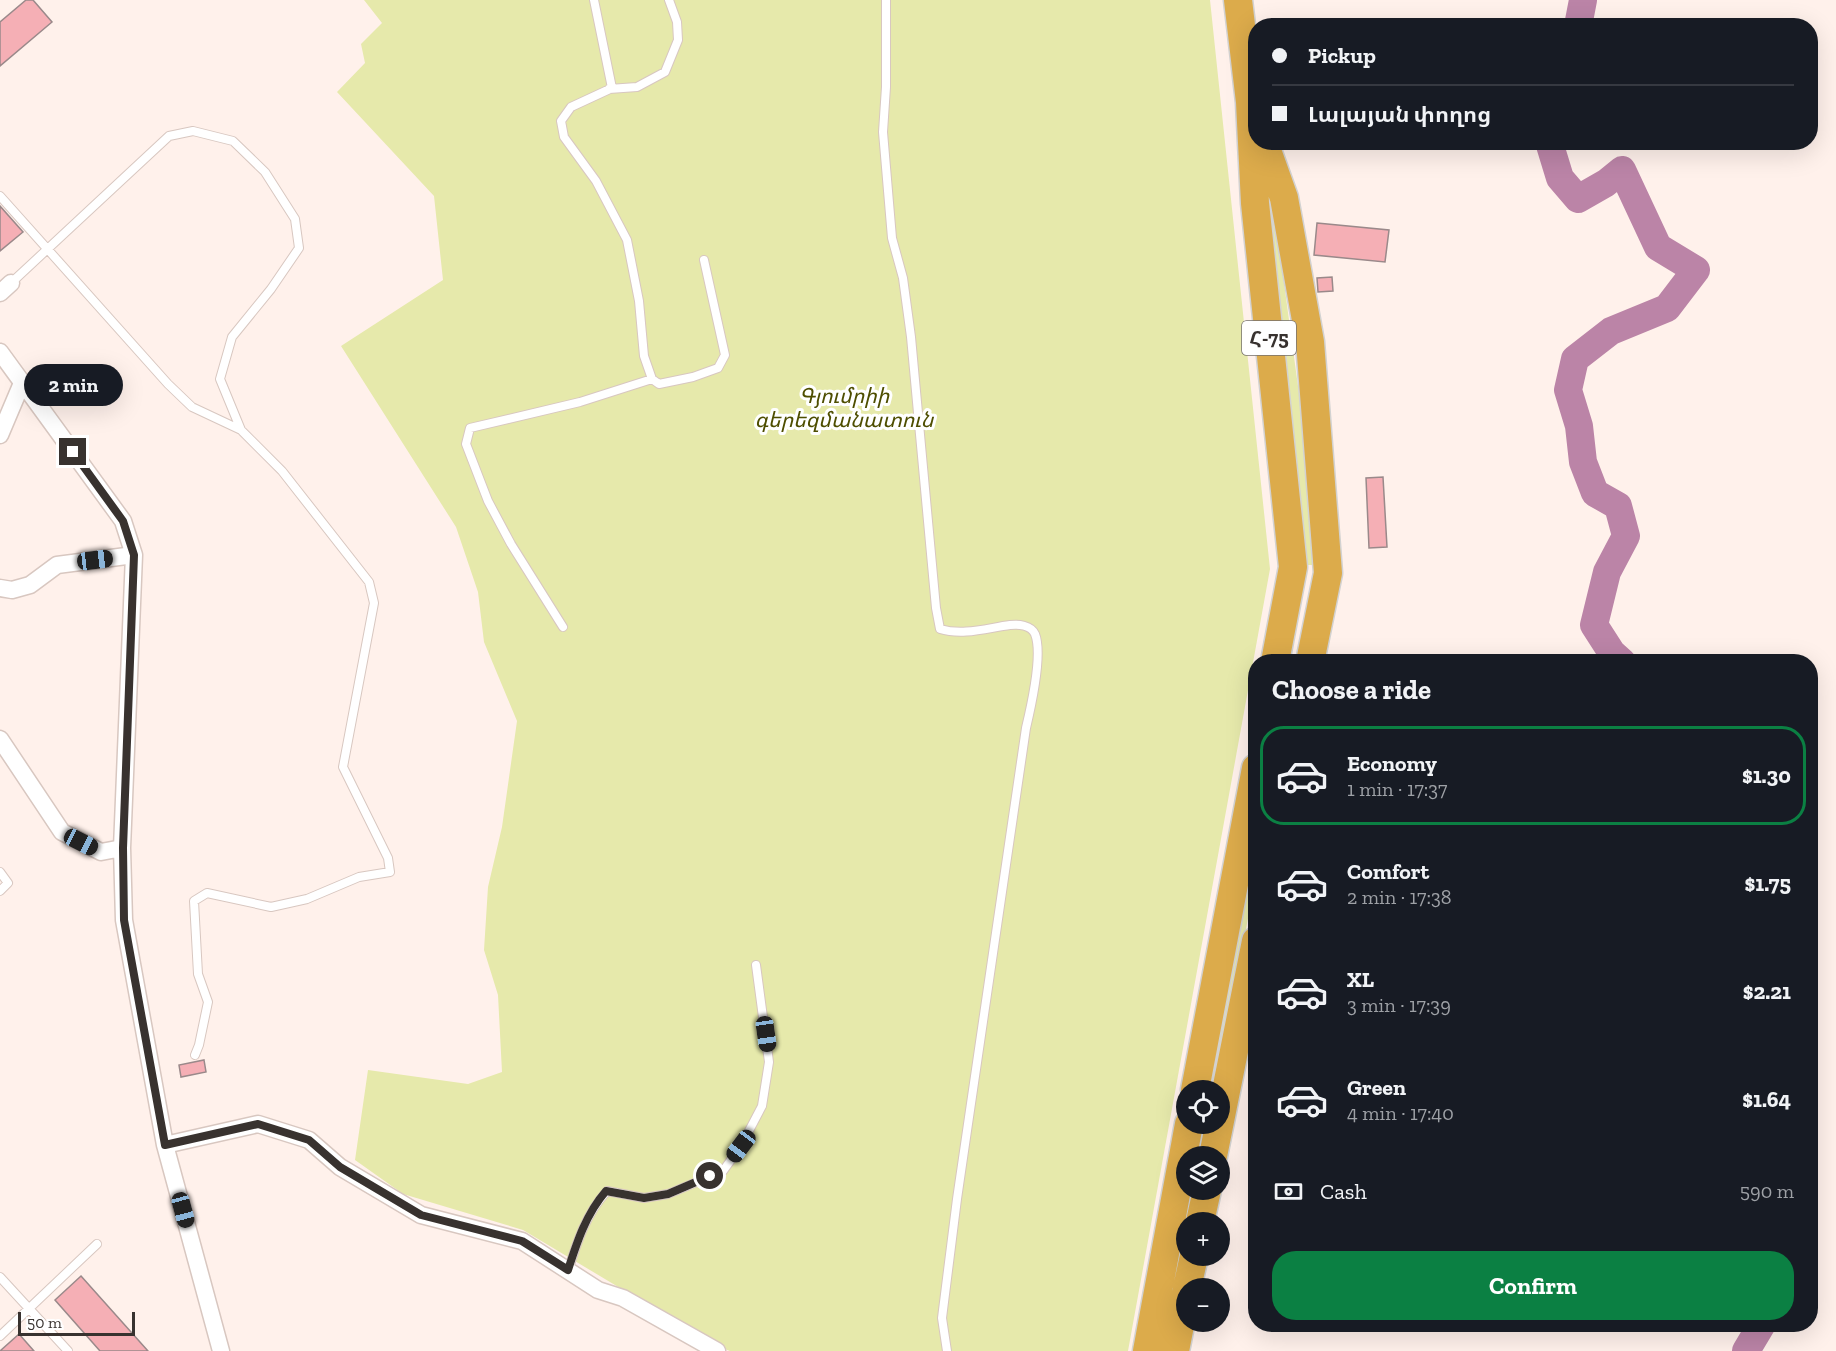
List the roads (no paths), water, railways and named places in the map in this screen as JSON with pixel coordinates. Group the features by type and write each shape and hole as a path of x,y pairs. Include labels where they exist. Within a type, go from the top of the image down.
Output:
{"highway":[{"name":"Հ-75","path":"1238,0 1248,73"},
{"name":"Հ-75","path":"1254,150 1255,203 1293,567 1277,654"},
{"name":"Հ-75","path":"1267,150 1284,198 1310,342 1328,573 1312,654"},
{"path":"1292,574 1328,573"},
{"path":"1197,1080 1248,810"},
{"path":"1215,1146 1248,981"},
{"path":"1147,1351 1187,1134"},
{"path":"1175,1351 1179,1332"}],"street":[{"path":"0,352 123,521 134,555 123,848 124,920 165,1145 221,1351"},
{"path":"0,435 22,383"},
{"path":"0,588 12,590 30,585 57,565 134,555"},
{"path":"0,739 62,832 101,852 123,848"},
{"path":"165,1145 258,1124 309,1140 340,1167 421,1215 522,1241 598,1290 623,1298 717,1351"}],"lane":[{"path":"594,0 612,88 609,89"},
{"path":"669,0 677,22 678,40 665,72 638,87 609,89 571,107 561,121 564,137 596,182 627,240 639,301 644,356 652,379 659,384 693,377 718,368 725,355 704,260"},
{"path":"886,0 886,87 883,132 892,238 903,278 911,337 936,608 940,629 954,633 1014,625 1029,627 1034,634 1036,650 1034,694 1026,728 957,1199 942,1318 947,1351"},
{"path":"6,288 169,136 193,131 233,141 265,172 295,219 299,248 271,290 232,337 220,379 241,430"},
{"path":"0,196 168,384 192,407 241,430 282,471 369,582 374,603 343,767 388,858 390,872 359,877 307,899 272,907 207,893 194,901 198,974 208,1002 195,1055"},
{"path":"563,627 511,544 488,501 466,444 470,428 580,402 652,379"},
{"path":"0,872 8,883 0,891"},
{"path":"568,1270 580,1234 595,1204 606,1191 644,1198 668,1194 723,1170 741,1146 762,1106 770,1062 756,965"},
{"path":"0,1336 97,1244"},
{"path":"0,1277 68,1351"}],"waterway":[{"path":"1580,18 1583,0"},
{"path":"1551,150 1560,178 1578,199 1606,183 1622,170 1658,247 1696,270 1667,308 1611,331 1575,359 1568,390 1579,426 1583,462 1595,493 1618,506 1626,536 1607,572 1594,625 1613,654"},
{"path":"1746,1351 1757,1332"}],"park label":[{"name":"Գյումրիի գերեզմանատուն","path":"844,408"}]}
